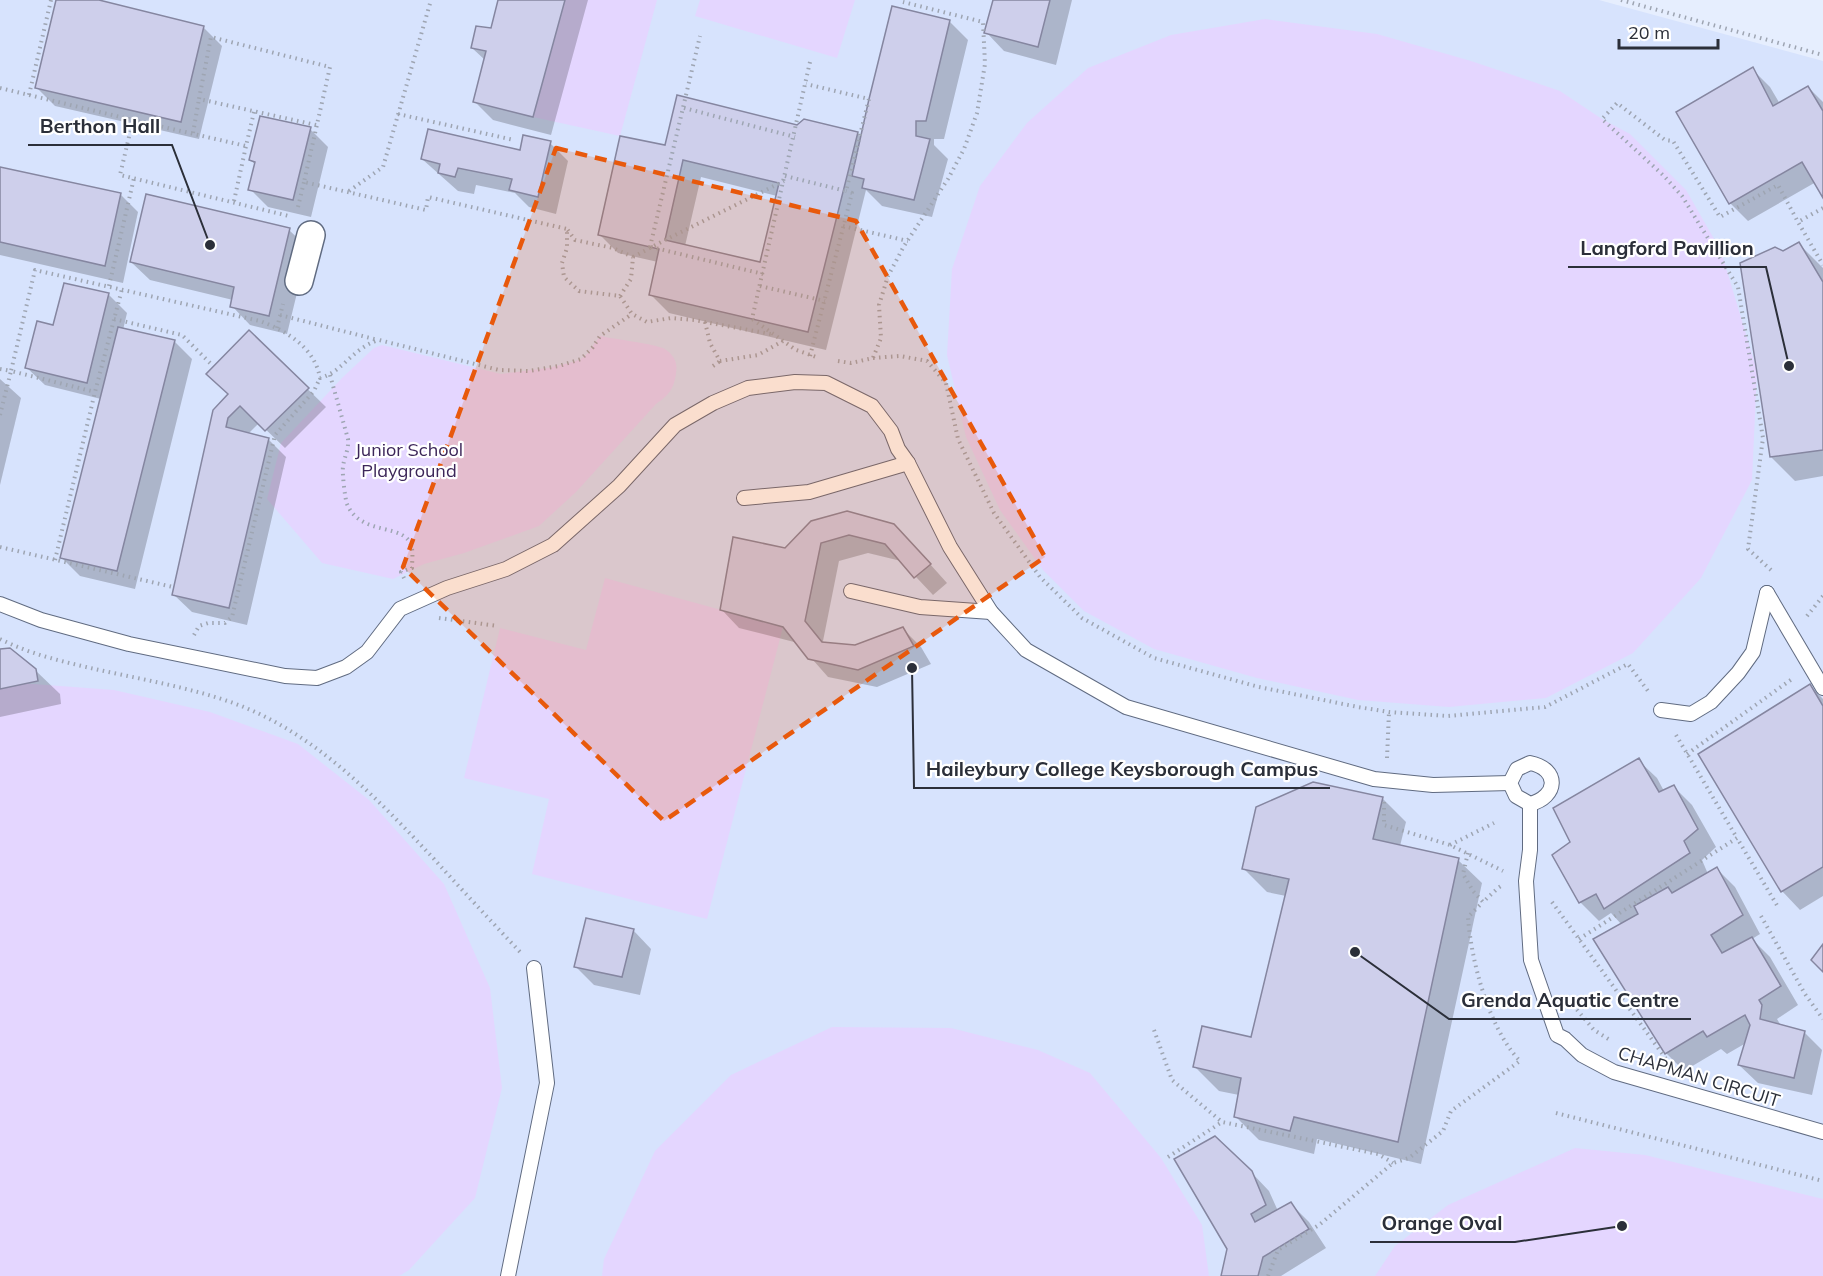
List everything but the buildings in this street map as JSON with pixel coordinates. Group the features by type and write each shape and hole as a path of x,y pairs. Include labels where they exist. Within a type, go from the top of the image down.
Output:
{"street":[{"path":"299,281 303,226"}],"lane":[{"path":"0,604 86,634 285,676 317,678 346,667 367,652 400,609 447,588 506,569 553,545 619,486 675,425 713,403 748,388 795,382 826,383 872,406 891,431 950,547 991,612 1026,650 1125,707 1374,779 1433,785 1510,783"},
{"path":"744,498 809,492 908,463"},
{"path":"851,591 920,607 991,612"},
{"path":"1661,710 1691,714 1711,702 1738,674 1753,652 1767,593 1823,688"},
{"path":"1530,763 1542,766 1551,775 1552,787 1547,796 1530,804 1516,796 1510,783 1517,769 1530,763"},
{"name":"CHAPMAN CIRCUIT","path":"1530,804 1530,850 1526,881 1531,960 1557,1035 1582,1055 1614,1072 1823,1132"},
{"path":"508,1276 547,1083 534,968"}],"path":[{"path":"28,95 51,0"},
{"path":"349,192 383,167 431,0"},
{"path":"1621,0 1823,55"},
{"path":"873,358 881,338 879,305 888,276 964,149 977,113 985,64 982,22 904,1 902,9"},
{"path":"650,247 700,36"},
{"path":"193,133 211,37 330,67 297,208"},
{"path":"810,62 795,137 752,319 796,350 821,358"},
{"path":"806,84 869,99 846,191"},
{"path":"0,88 246,146"},
{"path":"199,99 316,125"},
{"path":"1778,576 1748,549 1762,438 1738,287 1682,196 1664,176 1602,119 1617,103 1665,140 1673,141 1720,217 1778,185 1823,265"},
{"path":"684,108 795,137"},
{"path":"234,201 255,111"},
{"path":"398,114 514,140"},
{"path":"133,120 120,175 234,201 303,226"},
{"path":"109,286 134,178"},
{"path":"633,257 785,179 852,193 810,356"},
{"path":"304,182 426,210 428,197 567,229 575,240 613,248 633,257"},
{"path":"1798,222 1823,208"},
{"path":"843,226 908,241"},
{"path":"567,229 567,248 562,264 564,277 579,291 620,296 632,314 647,322 671,318 774,335"},
{"path":"650,247 763,274"},
{"path":"620,296 631,279 633,257"},
{"path":"0,416 35,270 260,321 294,338 312,356 320,378 314,391 275,435 232,617 225,623 208,623 199,626 195,631 181,689"},
{"path":"760,286 825,301"},
{"path":"55,560 122,289"},
{"path":"280,315 500,370 529,371 559,366 581,359 600,336 632,314"},
{"path":"114,319 182,334 213,366"},
{"path":"705,322 710,344 720,361"},
{"path":"320,378 330,375 359,349 379,340"},
{"path":"713,366 720,361 758,355 783,341"},
{"path":"831,360 851,363 873,358 900,356 927,361 946,383 958,439 994,513 1040,577 1082,618 1154,658 1258,687 1389,712 1448,716 1545,707 1628,664 1661,710 1778,906"},
{"path":"0,369 95,392"},
{"path":"330,375 348,440 342,468 347,505 354,516 366,524 394,531 408,539 412,549 412,567 401,572 405,580"},
{"path":"0,547 173,587"},
{"path":"1799,609 1804,620"},
{"path":"431,617 498,626"},
{"path":"0,639 39,656 181,689 260,713 315,747 390,812 534,968"},
{"path":"1687,754 1810,666"},
{"path":"1387,762 1389,712"},
{"path":"1384,802 1384,825 1450,845 1507,873"},
{"path":"1450,845 1494,823"},
{"path":"1579,939 1737,838"},
{"path":"1468,853 1463,874 1483,902"},
{"path":"1268,1276 1278,1250 1319,1225 1393,1163 1409,1158 1443,1131 1451,1111 1520,1061 1512,1053 1493,1017 1477,975 1470,942 1468,917 1498,888 1508,882"},
{"path":"1549,898 1673,1069 1663,1065"},
{"path":"1761,916 1805,994 1823,1019"},
{"path":"1572,1004 1594,1030 1613,1042"},
{"path":"1154,1030 1172,1080 1222,1122 1378,1154 1393,1163"},
{"path":"1556,1113 1823,1181"},
{"path":"1168,1156 1222,1122"}],"highlighted area":[{"path":"556,148 856,221 1045,557 664,821 403,567"}],"shaded area":[{"path":"0,0 1599,0 1823,61 1823,1276 0,1276"}],"green space":[{"path":"565,0 657,0 620,136 533,117"},
{"path":"700,0 855,0 837,58 695,16"},
{"path":"1265,19 1377,34 1471,61 1560,91 1602,119 1630,134 1686,190 1721,251 1757,371 1752,480 1701,578 1633,653 1546,698 1449,707 1358,700 1257,678 1154,649 1084,611 1043,570 1000,510 966,437 947,355 952,269 980,186 1027,123 1088,68 1171,35"},
{"name":"Junior School Playground","path":"600,336 665,349 676,363 674,383 668,394 656,404 576,492 539,526 464,553 424,564 393,579 322,563 267,499 281,443 343,377 374,348 382,345 501,374 548,368 581,359"},
{"path":"605,578 783,627 707,919 532,874 549,799 464,778 500,628 586,650"},
{"path":"20,683 114,690 210,712 298,744 369,800 444,884 490,988 502,1088 475,1198 409,1270 399,1276 0,1276 0,689"},
{"path":"832,1027 951,1028 1038,1050 1090,1073 1161,1158 1202,1225 1209,1276 602,1276 604,1259 655,1151 731,1075"},
{"path":"1575,1148 1645,1155 1823,1199 1823,1276 1375,1276 1395,1246 1448,1205"}],"place":[{"name":"Berthon Hall","path":"210,245"},
{"name":"Langford Pavillion","path":"1789,366"},
{"name":"Haileybury College Keysborough Campus","path":"912,668"},
{"name":"Grenda Aquatic Centre","path":"1355,952"},
{"name":"Orange Oval","path":"1622,1226"}]}
